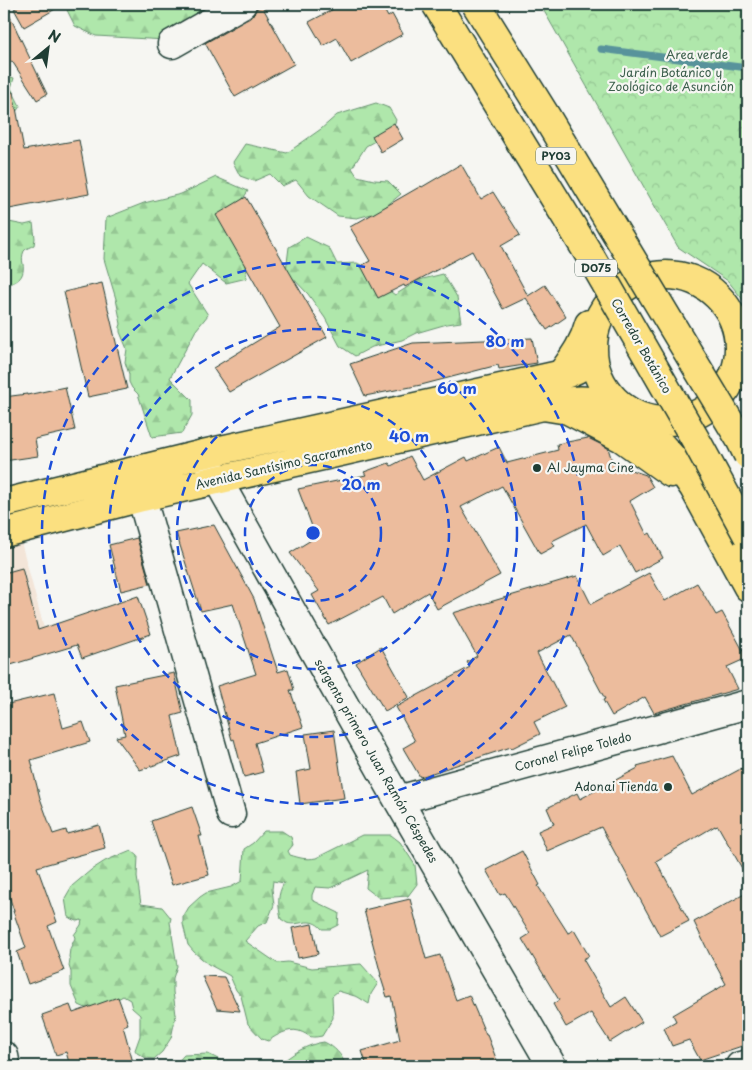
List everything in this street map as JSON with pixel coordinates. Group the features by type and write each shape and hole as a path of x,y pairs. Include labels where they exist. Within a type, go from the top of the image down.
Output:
{"main road":[{"name":"Corredor Botánico","path":"436,4 595,264 698,444 748,536"},
{"name":"PY03","path":"448,4 610,267 594,324 593,360 599,379 610,396 629,412 677,463 694,488 748,587"},
{"name":"PY03","path":"462,4 620,259 633,264 649,265 694,280 711,290 725,304 734,321 739,340 739,359 732,381 718,400 700,414 678,421 655,421 629,412"},
{"name":"D075","path":"476,4 735,430 748,455"},
{"name":"PY03","path":"594,324 607,304 620,290 637,280 656,275 675,275"},
{"path":"4,503 203,454 568,373 581,365 594,324"},
{"name":"PY03","path":"739,359 748,386"},
{"name":"Avenida Santísimo Sacramento","path":"4,533 142,497 543,406 572,401 588,401 602,403 629,412"},
{"path":"543,406 568,410 600,426 622,438 694,488"}],"street":[{"path":"172,44 242,4"},
{"name":"sargento primero Juan Ramón Céspedes","path":"203,454 398,800 552,1066"},
{"path":"134,471 232,814"},
{"name":"Coronel Felipe Toledo","path":"398,800 748,704"},
{"path":"4,1056 6,1066"},
{"path":"740,1066 748,1064"}],"shaded area":[{"path":"21,542 44,628 4,640 4,546"}],"green space":[{"path":"79,4 203,4 203,13 166,40 96,36 75,26 67,10"},
{"name":"Jardín Botánico y Zoológico de Asunción","path":"540,4 748,4 748,306 728,281 678,247"},
{"path":"4,75 14,78 11,88 20,106 14,114 4,118"},
{"path":"376,103 389,108 396,120 391,132 366,146 352,168 357,176 388,181 401,194 379,212 357,218 338,216 309,196 296,180 282,186 270,174 254,181 240,176 233,162 245,144 287,153 337,115"},
{"path":"216,177 248,191 225,226 244,262 247,278 226,283 202,264 188,284 208,315 196,330 170,378 192,400 192,415 182,433 152,437 138,394 129,382 129,374 125,362 127,349 120,332 121,324 116,299 104,259 106,218 144,203 181,194"},
{"path":"4,221 24,225 33,223 35,238 34,245 23,253 23,273 19,279 4,286"},
{"path":"306,237 329,248 337,264 357,263 373,271 383,286 395,295 419,280 443,274 457,297 461,322 447,324 416,333 402,340 372,347 355,356 340,346 325,318 308,294 286,271 289,247"},
{"path":"264,831 282,831 291,837 293,845 288,851 290,855 306,859 316,858 362,835 391,835 400,842 415,865 417,884 408,896 379,898 366,888 368,870 330,888 315,887 312,900 339,913 338,925 330,929 322,929 318,925 309,922 291,924 281,919 279,900 284,883 273,881 274,905 267,922 258,926 245,941 277,963 288,962 312,968 361,964 378,983 371,994 369,1004 358,997 338,991 332,996 333,1018 322,1036 311,1037 299,1031 291,1030 279,1034 268,1041 262,1039 248,1024 241,996 230,976 208,964 188,945 183,917 189,907 206,893 231,887 242,881 244,849 253,843"},
{"path":"131,850 138,856 137,877 141,904 162,907 171,918 177,966 173,978 176,1015 171,1038 162,1052 154,1059 146,1058 135,1050 140,1036 140,1015 132,1008 130,1000 123,996 95,1012 79,1005 71,986 70,949 75,938 74,935 82,920 77,921 68,917 65,898 72,886 91,870 105,861"},
{"path":"324,1042 338,1052 346,1066 278,1066 299,1051 311,1045"},
{"path":"208,1054 226,1063 227,1066 174,1066 184,1055"}],"building":[{"path":"4,4 47,94 37,100 12,61 4,65"},
{"path":"23,4 64,4 24,27 14,9"},
{"path":"343,4 381,4 388,17 392,14 403,34 351,63 337,38 323,46 309,22"},
{"path":"262,6 294,64 235,97 205,43 250,18 256,9"},
{"path":"4,92 13,92 24,150 79,140 89,194 4,210"},
{"path":"394,123 403,139 381,152 372,136"},
{"path":"461,164 481,199 493,192 520,235 501,246 528,296 545,285 566,317 547,330 526,298 503,309 472,251 405,287 404,285 378,298 361,266 370,261 350,227"},
{"path":"246,197 327,337 229,392 213,368 280,327 216,215"},
{"path":"102,283 127,389 88,397 64,292"},
{"path":"532,338 537,363 499,369 498,365 421,385 365,396 350,364 413,343"},
{"path":"65,387 75,430 35,439 38,456 4,461 4,397 27,395"},
{"path":"588,438 608,448 613,464 646,475 653,487 630,501 647,535 650,533 663,558 635,573 620,546 603,556 586,524 552,541 555,546 540,554 502,486 461,507 500,575 437,609 428,592 392,614 383,597 329,625 312,595 319,591 290,553 316,537 298,489 366,475 364,472 389,463 391,466 410,456 423,480 466,457 468,461 499,447 507,463 558,450 557,444"},
{"path":"214,525 254,599 278,672 288,669 294,690 290,690 303,727 255,743 263,772 244,777 217,686 256,674 233,604 201,611 176,533"},
{"path":"137,538 150,584 121,591 109,545"},
{"path":"22,568 38,630 138,596 151,634 82,658 77,645 4,667 4,573"},
{"path":"649,573 665,601 697,583 716,615 722,612 747,658 727,667 738,689 654,713 645,697 612,716 571,635 537,653 565,707 534,722 540,734 512,748 420,777 403,748 415,741 396,707 470,667 467,662 477,656 453,613 577,576 591,604"},
{"path":"381,647 409,697 385,711 356,663"},
{"path":"174,673 183,713 172,716 181,756 140,770 116,737 125,735 115,685"},
{"path":"54,693 63,728 83,722 90,742 31,760 40,798 53,834 66,830 67,834 99,825 105,848 37,867 57,922 48,926 64,971 28,984 17,952 26,948 4,881 4,705"},
{"path":"334,730 344,798 300,804 296,772 311,769 305,734"},
{"path":"672,756 692,795 748,765 748,879 718,826 656,861 689,921 660,936 601,827 547,851 538,831 554,824 547,808 577,793 580,799 638,768 637,766"},
{"path":"192,807 202,836 199,836 209,875 172,885 151,821"},
{"path":"522,851 540,885 538,886 568,933 574,930 589,956 583,959 611,1007 626,997 642,1022 610,1042 591,1013 566,1027 553,1004 559,1000 522,939 530,934 505,893 500,895 486,870"},
{"path":"748,892 748,1044 700,1060 689,1040 672,1046 664,1028 676,1021 673,1015 726,984 694,922"},
{"path":"410,899 426,959 440,955 456,1000 469,995 499,1066 367,1066 362,1051 400,1040 391,996 387,997 380,975 364,910"},
{"path":"312,924 318,954 298,958 292,928"},
{"path":"202,976 224,977 240,1011 217,1009"},
{"path":"118,997 128,1024 123,1026 134,1066 70,1066 66,1052 56,1055 42,1015 70,1005 73,1013"}],"waterway":[{"path":"601,49 748,68"}],"place":[{"name":"Al Jayma Cine","path":"537,468"},
{"name":"Adonai Tienda","path":"668,787"}],"park label":[{"name":"Area verde","path":"697,55"}]}
